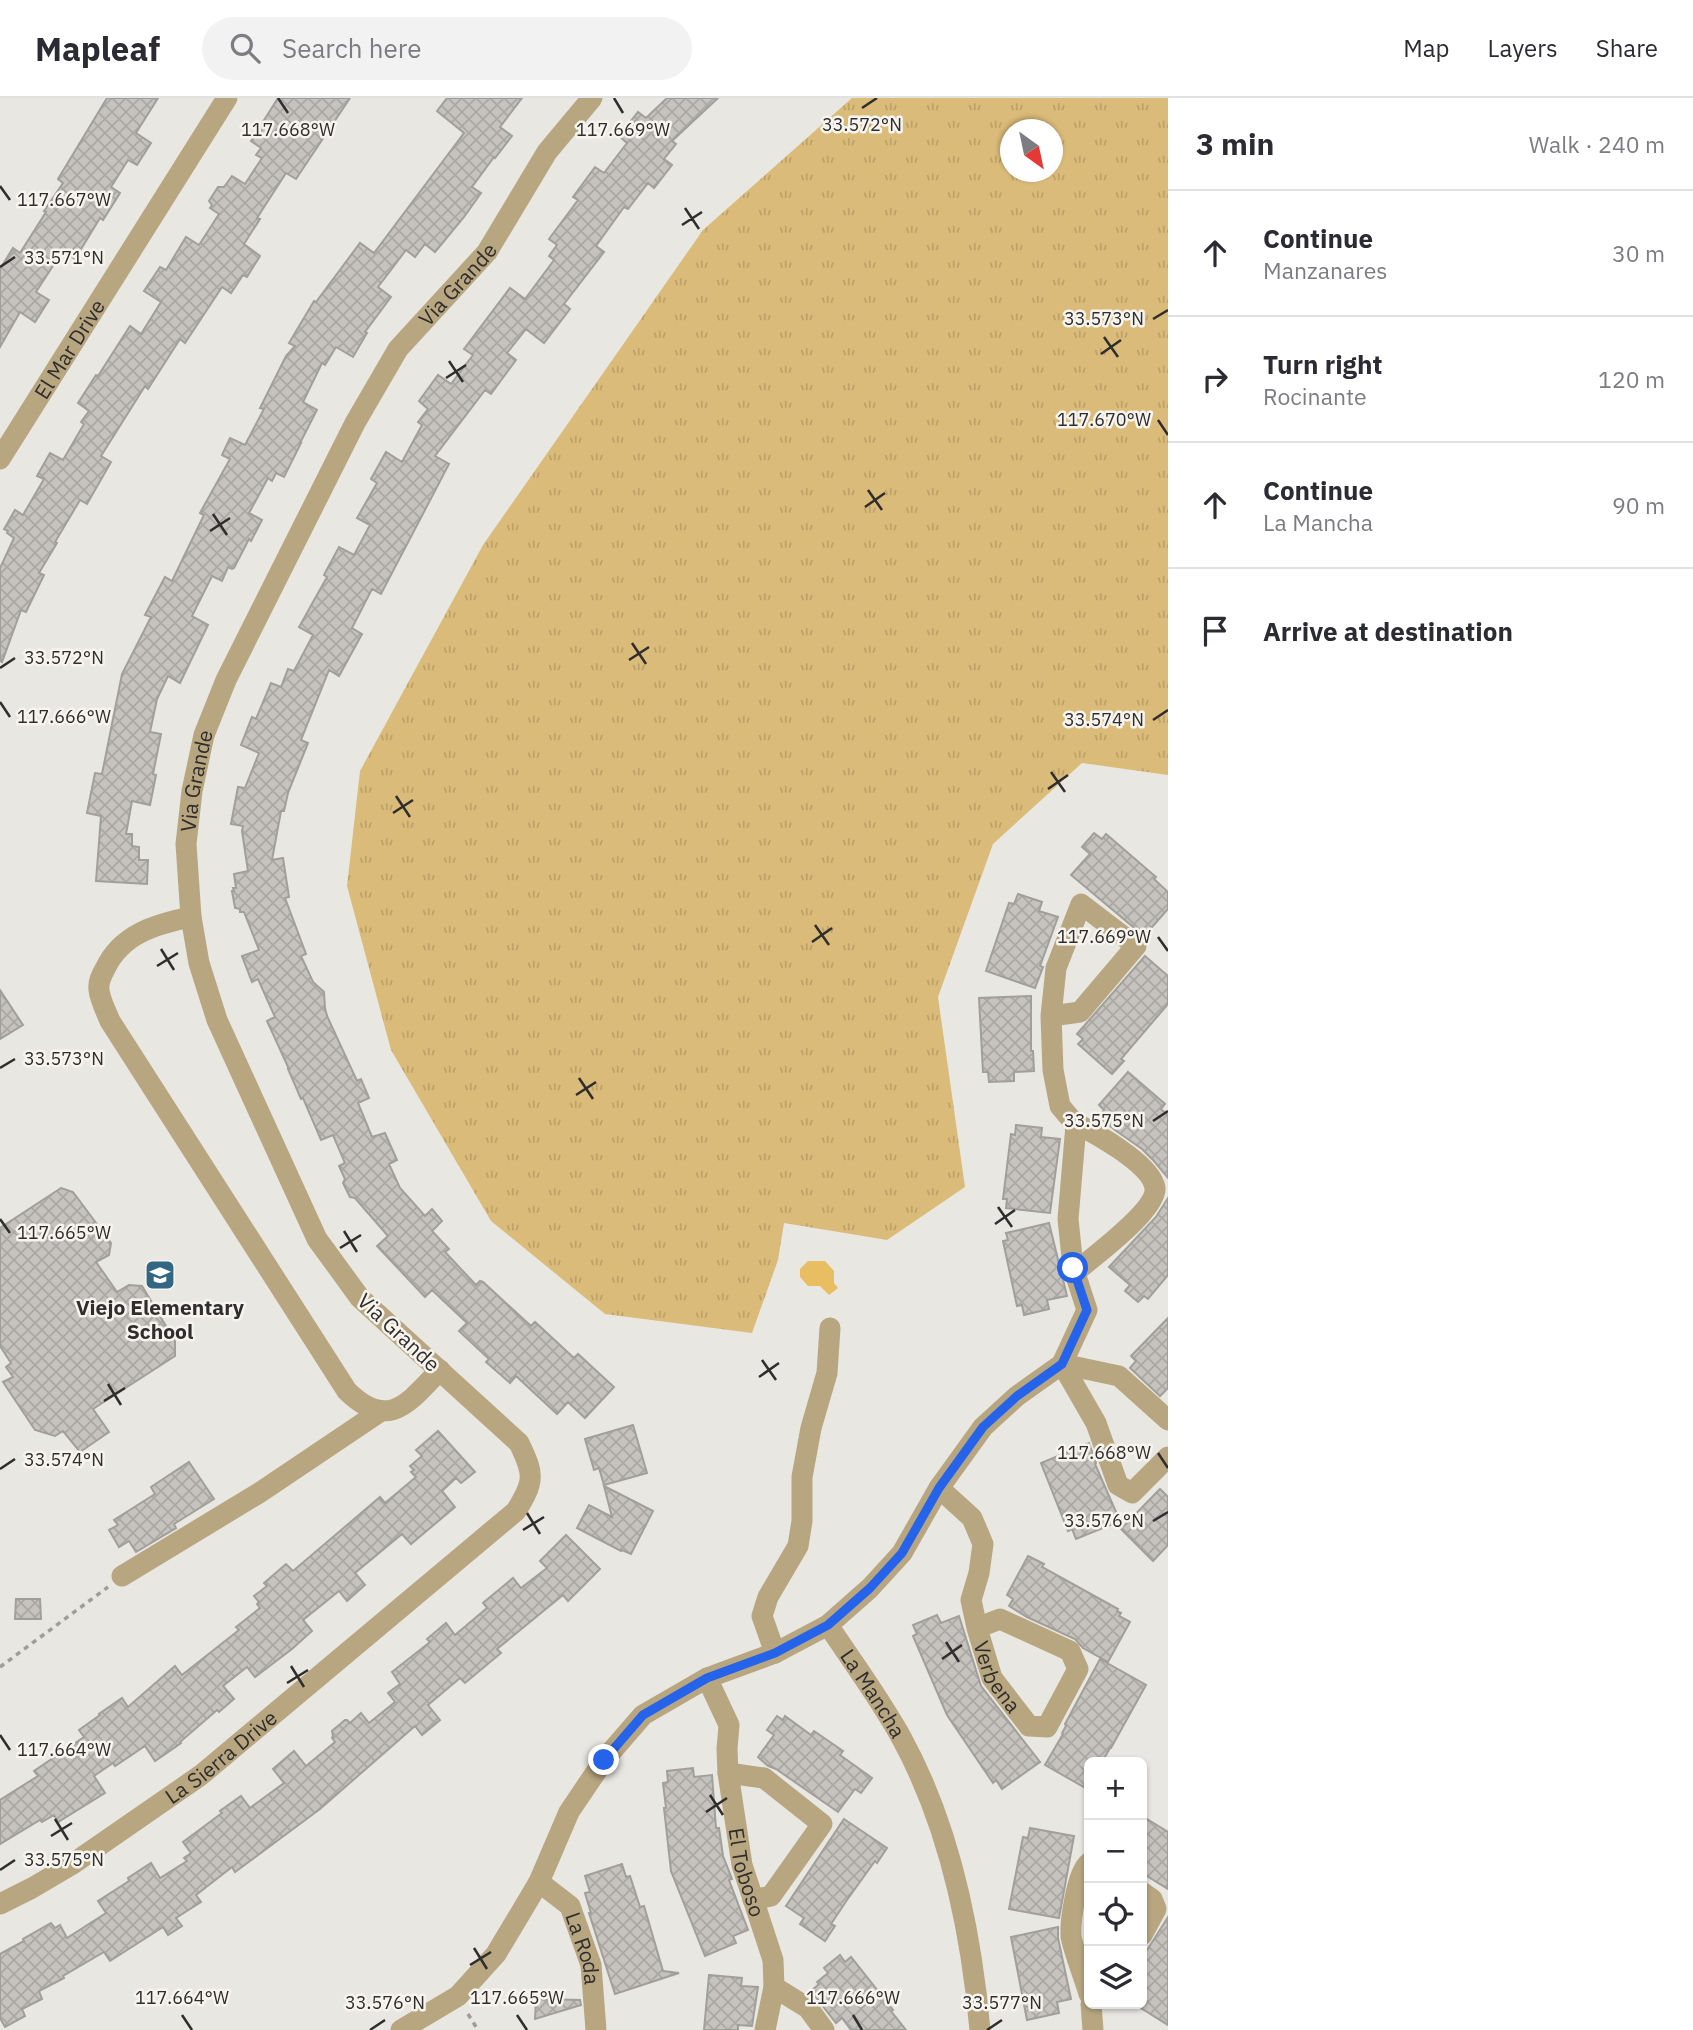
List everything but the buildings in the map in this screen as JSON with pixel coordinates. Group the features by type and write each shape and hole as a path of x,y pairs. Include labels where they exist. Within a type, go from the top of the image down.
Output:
{"street":[{"name":"El Mar Drive","path":"0,459 228,98"},
{"name":"Via Grande","path":"530,1465 519,1443 360,1298 317,1239 217,1020 200,963 191,918 186,844 192,791 204,735 226,680 355,423 398,349 487,252 547,152 592,98"},
{"path":"401,2030 458,1996 496,1954 539,1882 569,1812 604,1760 643,1715 707,1678 775,1653 828,1625 870,1588 902,1553 939,1488 983,1427 1017,1396 1062,1364 1087,1310 1075,1272 1068,1219 1076,1125 1060,1106 1053,1070 1051,1016 1056,968 1081,904 1136,946 1080,1012 1051,1016"},
{"path":"191,918 162,923 142,932 123,943 111,955 99,982 99,993 114,1028 347,1391 358,1401 381,1411 393,1411 411,1399 440,1370"},
{"path":"1073,1122 1112,1143 1150,1175 1155,1189 1151,1203 1123,1233 1075,1272"},
{"path":"775,1653 762,1616 768,1597 797,1546 802,1521 802,1477 811,1428 827,1373 830,1328"},
{"path":"1062,1364 1119,1376 1168,1420"},
{"path":"1062,1364 1096,1423 1118,1485 1132,1493 1168,1457"},
{"path":"122,1576 259,1493 381,1411"},
{"name":"La Sierra Drive","path":"0,1904 33,1888 71,1864 201,1775 516,1511 529,1490 530,1465"},
{"name":"Verbena","path":"939,1488 972,1518 983,1544 979,1573 971,1600 977,1628 992,1678 1029,1726 1047,1727 1078,1669 1070,1651 1000,1619 977,1628"},
{"name":"La Mancha","path":"828,1625 901,1736 931,1799 951,1863 962,1913 980,2030"},
{"name":"El Toboso","path":"707,1678 729,1725 729,1773 742,1865 773,1960 774,1987 765,2030"},
{"path":"729,1773 764,1778 822,1824 771,1896 753,1900"},
{"path":"1084,1869 1076,1891 1071,1936 1084,1978"},
{"name":"La Roda","path":"539,1882 570,1906 591,1965 596,2030"},
{"path":"1147,1896 1152,1899 1156,1909 1147,1926"},
{"path":"774,1987 808,2008 824,2030"},
{"path":"1091,2009 1093,2030"}],"path":[{"path":"0,1667 122,1576"}],"green space":[{"path":"852,98 1168,98 1168,775 1082,763 993,844 938,997 965,1187 887,1240 784,1223 778,1260 752,1333 605,1314 491,1221 391,1050 347,886 360,771 483,545 703,230"}],"shaded area":[{"path":"808,1261 825,1261 834,1271 834,1283 838,1288 829,1295 820,1286 808,1286 800,1277 800,1269"}],"place":[{"name":"Viejo Elementary School","path":"160,1275"}],"route":[{"path":"604,1760 643,1715 707,1678 775,1653 828,1625 870,1588 902,1553 939,1488 983,1427 1017,1396 1062,1364 1087,1310 1073,1268"}]}
